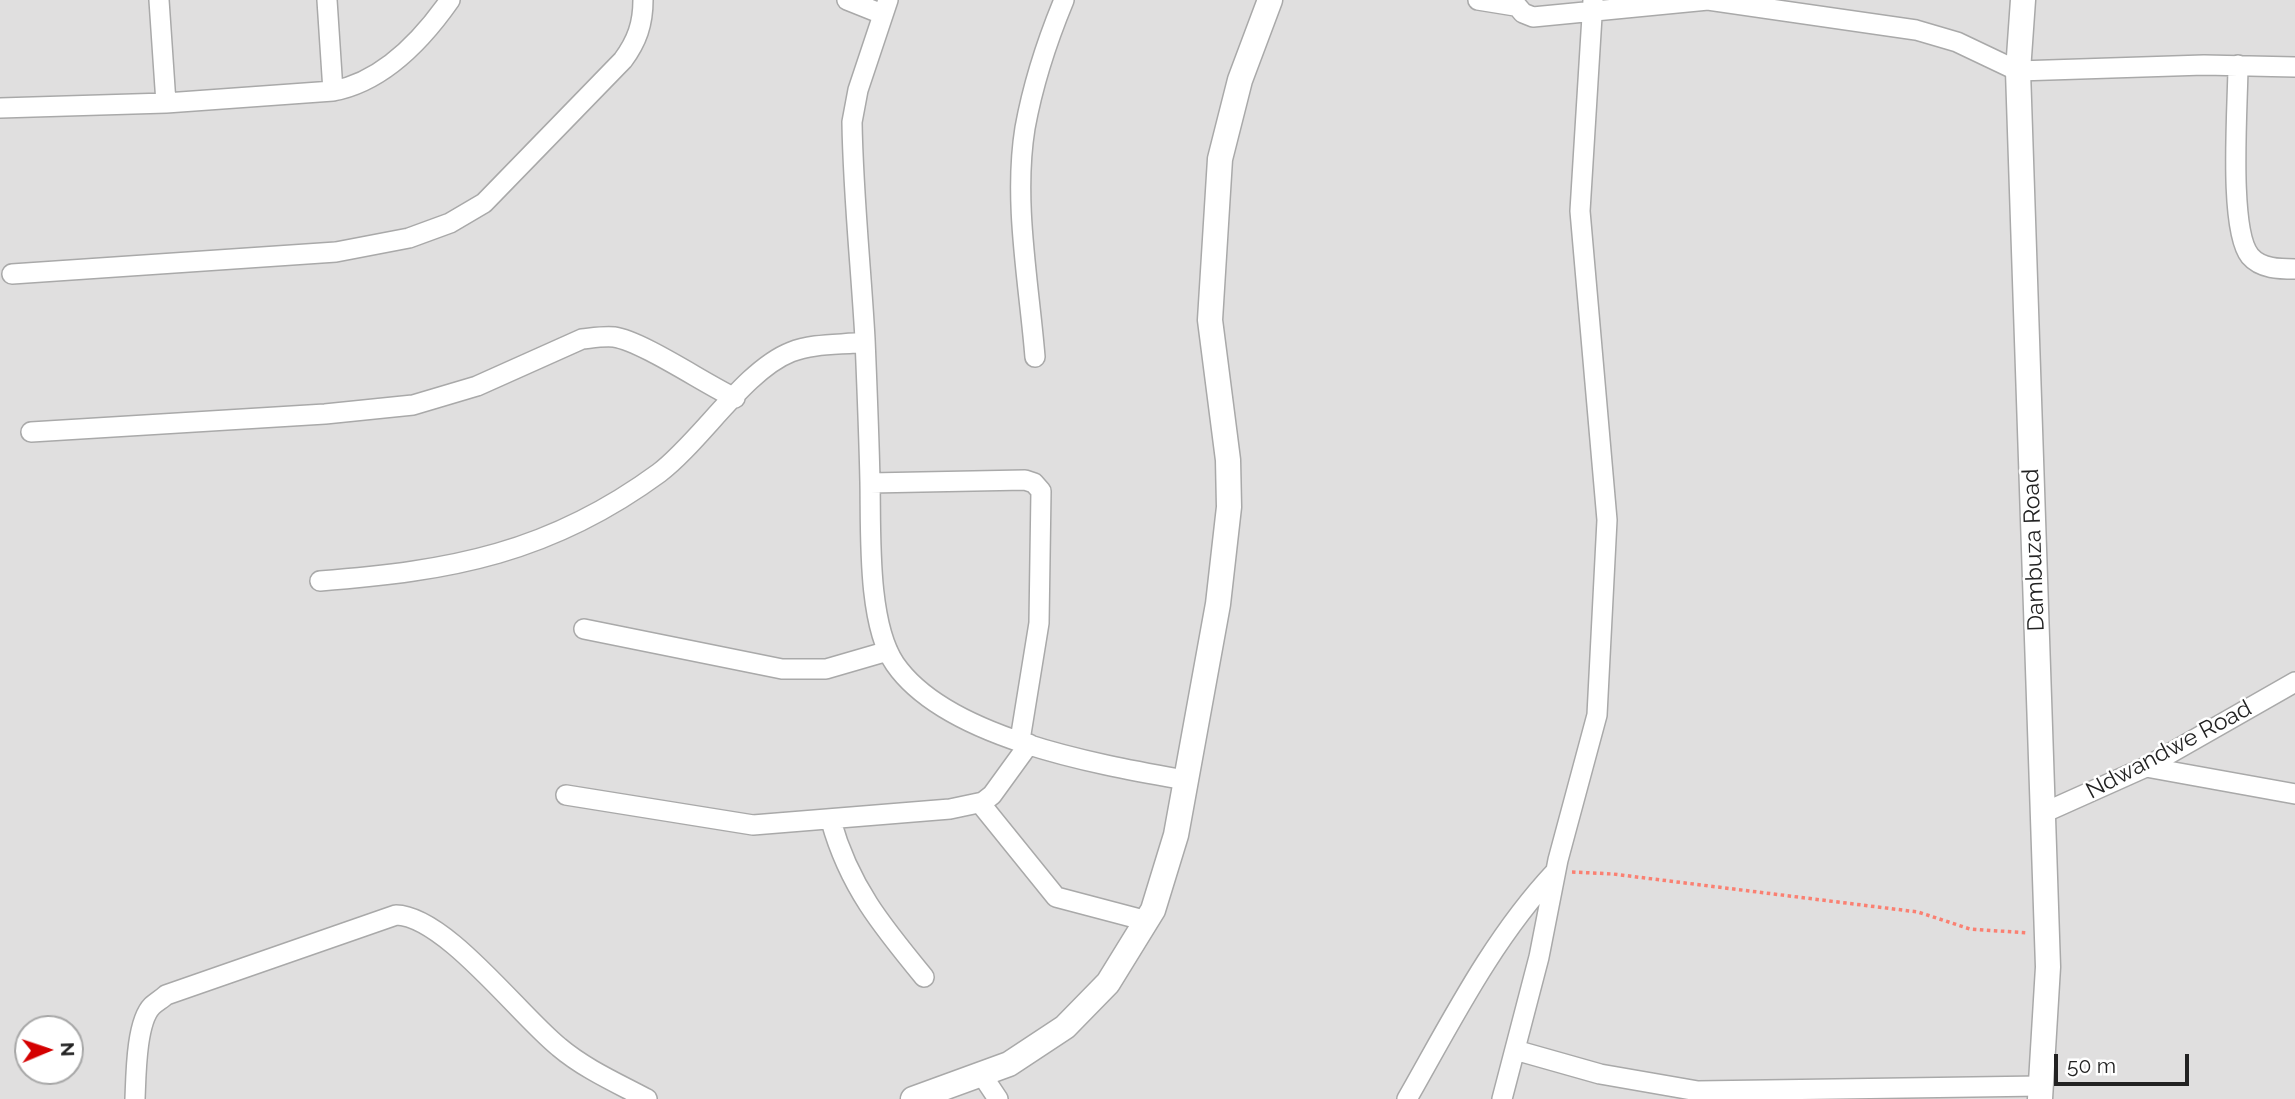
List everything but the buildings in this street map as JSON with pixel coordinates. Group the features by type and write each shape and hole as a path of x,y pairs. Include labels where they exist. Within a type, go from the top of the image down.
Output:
{"street":[{"path":"159,0 166,103"},
{"path":"327,0 333,91"},
{"path":"0,108 166,103 333,91 358,86 381,73 440,15 450,0"},
{"path":"12,274 336,252 409,239 450,223 484,202 515,174 623,60 635,44 641,26 643,0"},
{"path":"847,0 885,7 858,90 852,122 865,342 871,544 879,626 888,651 901,671 936,703 971,723 1090,762 1185,780"},
{"path":"1035,357 1023,219 1025,129 1044,49 1064,0"},
{"path":"912,1099 1009,1064 1065,1027 1108,983 1147,921 1176,835 1218,604 1229,507 1228,460 1210,320 1220,159 1242,71 1270,0"},
{"path":"1478,0 1514,3 1533,17 1592,6 1708,1 1784,5 1916,30 1957,42 2018,71 2238,65 2295,67"},
{"name":"Dambuza Road","path":"2023,0 2018,71 2047,934 2041,1092"},
{"path":"1502,1099 1539,957 1556,871 1595,727 1607,520 1580,211 1592,6"},
{"path":"2238,65 2239,232 2252,258 2261,265 2295,269"},
{"path":"31,432 325,415 413,405 477,386 570,344 599,337 616,337 638,345 735,398"},
{"path":"320,580 451,567 495,555 579,523 659,473 693,443 762,371 793,351 865,342"},
{"path":"566,795 753,825 831,821 980,803 1002,785 1024,742 1041,599 1041,491 1038,486 1025,480 870,483"},
{"path":"584,629 782,669 826,669 888,651"},
{"name":"Ndwandwe Road","path":"2041,814 2146,767 2295,682"},
{"path":"2146,767 2295,794"},
{"path":"980,803 1056,897 1147,921"},
{"path":"831,821 840,855 861,894 874,915 924,977"},
{"path":"1407,1099 1498,942 1525,903 1556,871"},
{"path":"135,1099 137,1056 147,1016 151,1006 166,995 396,915 413,916 428,925 557,1046 579,1063 647,1099"},
{"path":"1515,1050 1600,1074 1698,1091 2041,1092"},
{"path":"982,1075 998,1099"}],"path":[{"path":"1556,871 1613,874 1918,912 1970,929 2047,934"}],"shaded area":[{"path":"0,0 2295,0 2295,1099 0,1099"}]}
